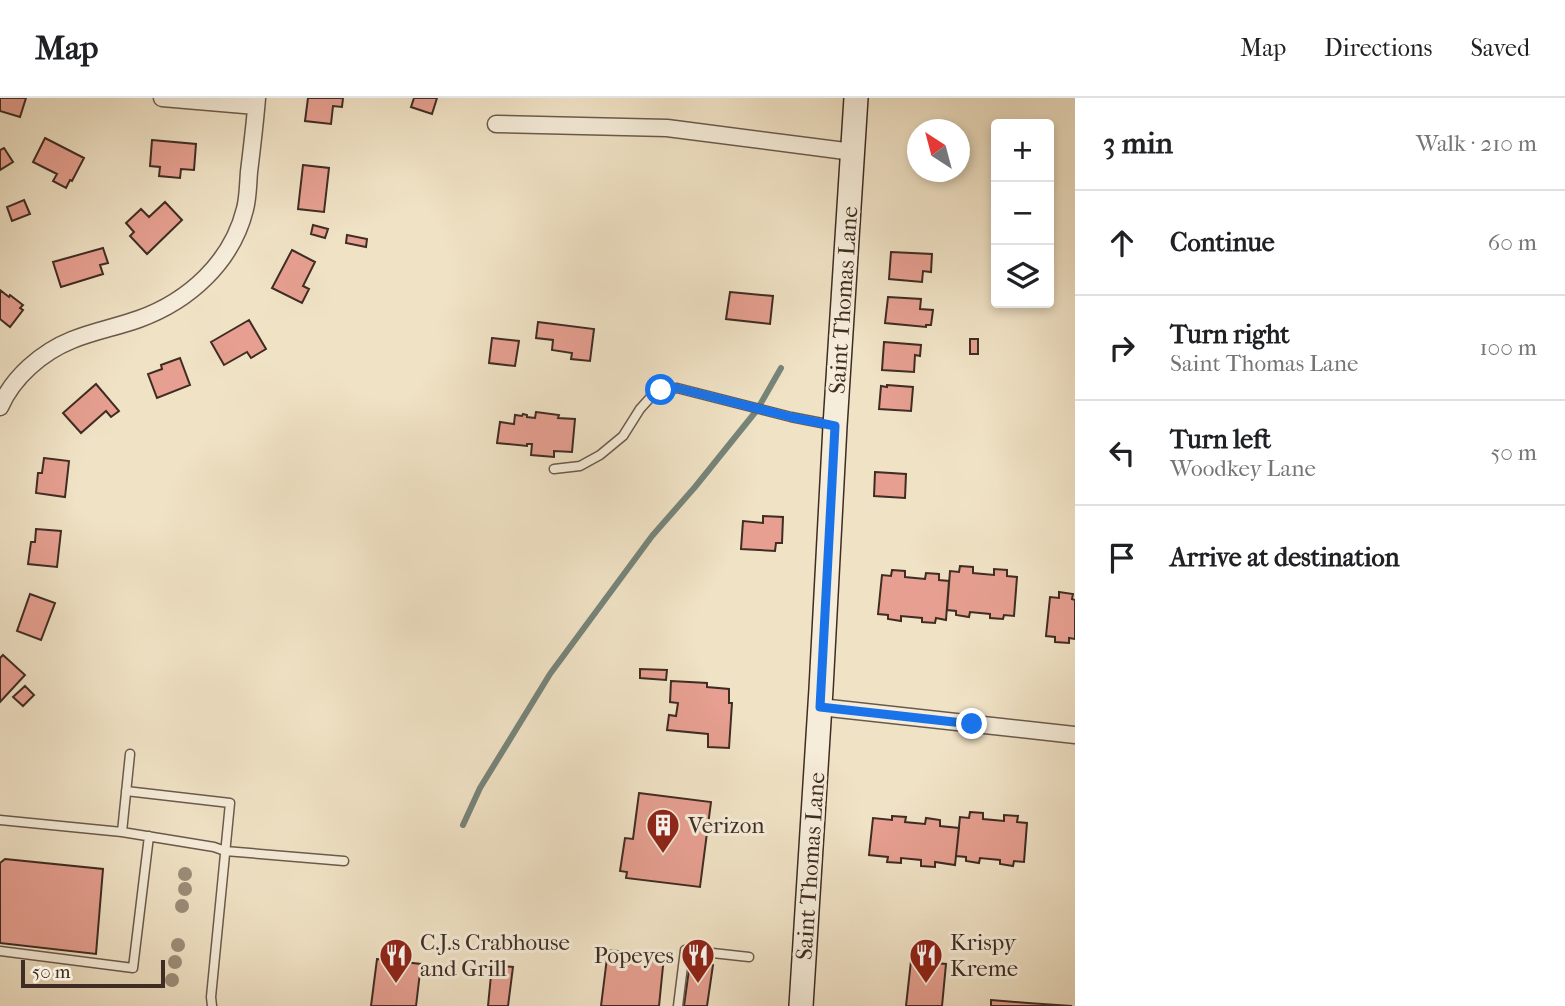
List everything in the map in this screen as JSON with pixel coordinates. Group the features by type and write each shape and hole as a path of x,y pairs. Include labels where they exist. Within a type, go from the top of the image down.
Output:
{"street":[{"path":"2,397 17,379 51,350 165,307 209,275 225,256 246,208 257,102 162,98"},
{"name":"Saint Thomas Lane","path":"801,1006 856,98"},
{"path":"496,124 667,128 853,152"},
{"path":"820,707 1075,735"}],"lane":[{"path":"554,469 580,466 600,455 623,436 640,409 661,390 677,388 835,426"},
{"path":"122,832 130,754"},
{"path":"126,791 230,803 211,1001 206,1006"},
{"path":"0,820 122,832 225,850 344,861"},
{"path":"0,951 133,968 149,836"},
{"path":"678,1006 685,950 749,957"}],"building":[{"path":"0,98 26,98 20,117 0,111"},
{"path":"308,98 343,98 342,107 333,106 331,124 305,121"},
{"path":"414,98 437,98 432,114 411,107"},
{"path":"45,138 84,158 66,188 53,181 57,174 33,162"},
{"path":"152,140 196,144 194,170 181,169 180,178 159,176 160,167 150,166"},
{"path":"4,148 13,162 0,170 0,150"},
{"path":"303,165 329,168 324,212 298,209"},
{"path":"24,200 30,214 12,221 7,207"},
{"path":"165,202 182,220 147,254 130,236 134,232 126,223 141,209 149,217"},
{"path":"313,225 328,229 325,238 311,234"},
{"path":"347,235 367,239 366,247 346,243"},
{"path":"103,248 108,263 100,265 103,274 61,287 53,262"},
{"path":"292,250 315,262 303,286 309,289 302,303 272,288"},
{"path":"891,252 932,254 931,272 923,271 922,282 889,279"},
{"path":"0,290 23,305 20,308 23,310 10,327 0,319"},
{"path":"730,292 773,296 770,324 726,319"},
{"path":"888,297 921,299 920,309 933,310 931,325 926,327 885,323"},
{"path":"249,320 266,349 251,358 247,352 224,365 211,342"},
{"path":"538,322 594,329 590,361 571,359 572,353 552,350 553,340 536,338"},
{"path":"492,338 519,341 515,366 489,363"},
{"path":"970,339 978,339 978,354 970,354"},
{"path":"884,342 921,345 920,356 915,355 914,372 882,370"},
{"path":"180,358 190,385 157,398 148,374 162,369 161,365"},
{"path":"96,384 119,411 111,417 106,411 81,433 63,413"},
{"path":"881,386 913,387 911,411 879,409"},
{"path":"536,412 575,419 572,452 554,451 554,457 531,455 532,444 527,446 497,443 500,422 514,424 515,415 523,414 535,418"},
{"path":"44,458 69,461 65,497 36,493 38,473 42,473"},
{"path":"875,472 906,474 905,498 874,496"},
{"path":"763,516 783,517 782,543 776,543 775,551 741,549 743,521 763,523"},
{"path":"36,529 61,531 57,567 28,564"},
{"path":"960,566 973,567 973,573 994,575 994,569 1007,570 1007,576 1017,577 1014,616 990,618 990,614 970,612 969,617 947,610 950,571 959,572"},
{"path":"892,570 905,571 905,577 925,579 926,573 939,574 939,580 949,581 946,620 936,618 935,623 922,622 922,618 901,616 901,621 878,614 882,575 891,576"},
{"path":"1059,592 1073,594 1072,599 1075,600 1075,639 1069,638 1069,643 1055,642 1055,637 1046,636 1050,597 1059,598"},
{"path":"30,594 55,603 41,640 17,631"},
{"path":"3,655 25,675 0,702 0,658"},
{"path":"640,669 667,670 666,680 640,678"},
{"path":"671,681 707,683 707,687 729,689 729,703 732,703 729,748 708,747 708,734 667,730 669,715 676,716 678,703 670,702"},
{"path":"25,686 34,695 23,706 13,697"},
{"name":"Verizon","path":"639,793 711,802 700,887 626,878 627,872 620,871 625,838 633,839"},
{"path":"970,812 983,813 983,819 1004,821 1004,815 1018,816 1017,822 1027,823 1024,862 1014,861 1013,866 1000,864 1000,860 980,858 979,863 956,856 960,817 969,818"},
{"path":"892,816 906,817 905,822 925,824 926,818 940,820 940,826 959,828 955,865 935,862 935,867 921,866 921,860 901,858 901,863 887,862 888,857 869,855 873,818 892,820"},
{"path":"5,859 103,869 96,954 0,943 0,863"},
{"path":"608,950 664,956 659,1006 601,1006"},
{"name":"C.J.s Crabhouse and Grill","path":"377,959 421,964 416,1006 371,1006"},
{"name":"Krispy Kreme","path":"911,961 946,964 942,1006 906,1006"},
{"name":"Popeyes","path":"690,962 713,965 707,1006 684,1006"},
{"path":"492,965 513,967 508,1006 488,1006"},
{"path":"991,1000 1028,1003 1072,1006 991,1006"}],"waterway":[{"path":"463,825 480,788 550,674 652,536 757,410 781,368"}],"place":[{"name":"Verizon","path":"663,855"},
{"name":"C.J.s Crabhouse and Grill","path":"396,985"},
{"name":"Popeyes","path":"698,985"},
{"name":"Krispy Kreme","path":"926,985"}],"route":[{"path":"661,390 677,388 835,426 820,707 972,724"}]}
